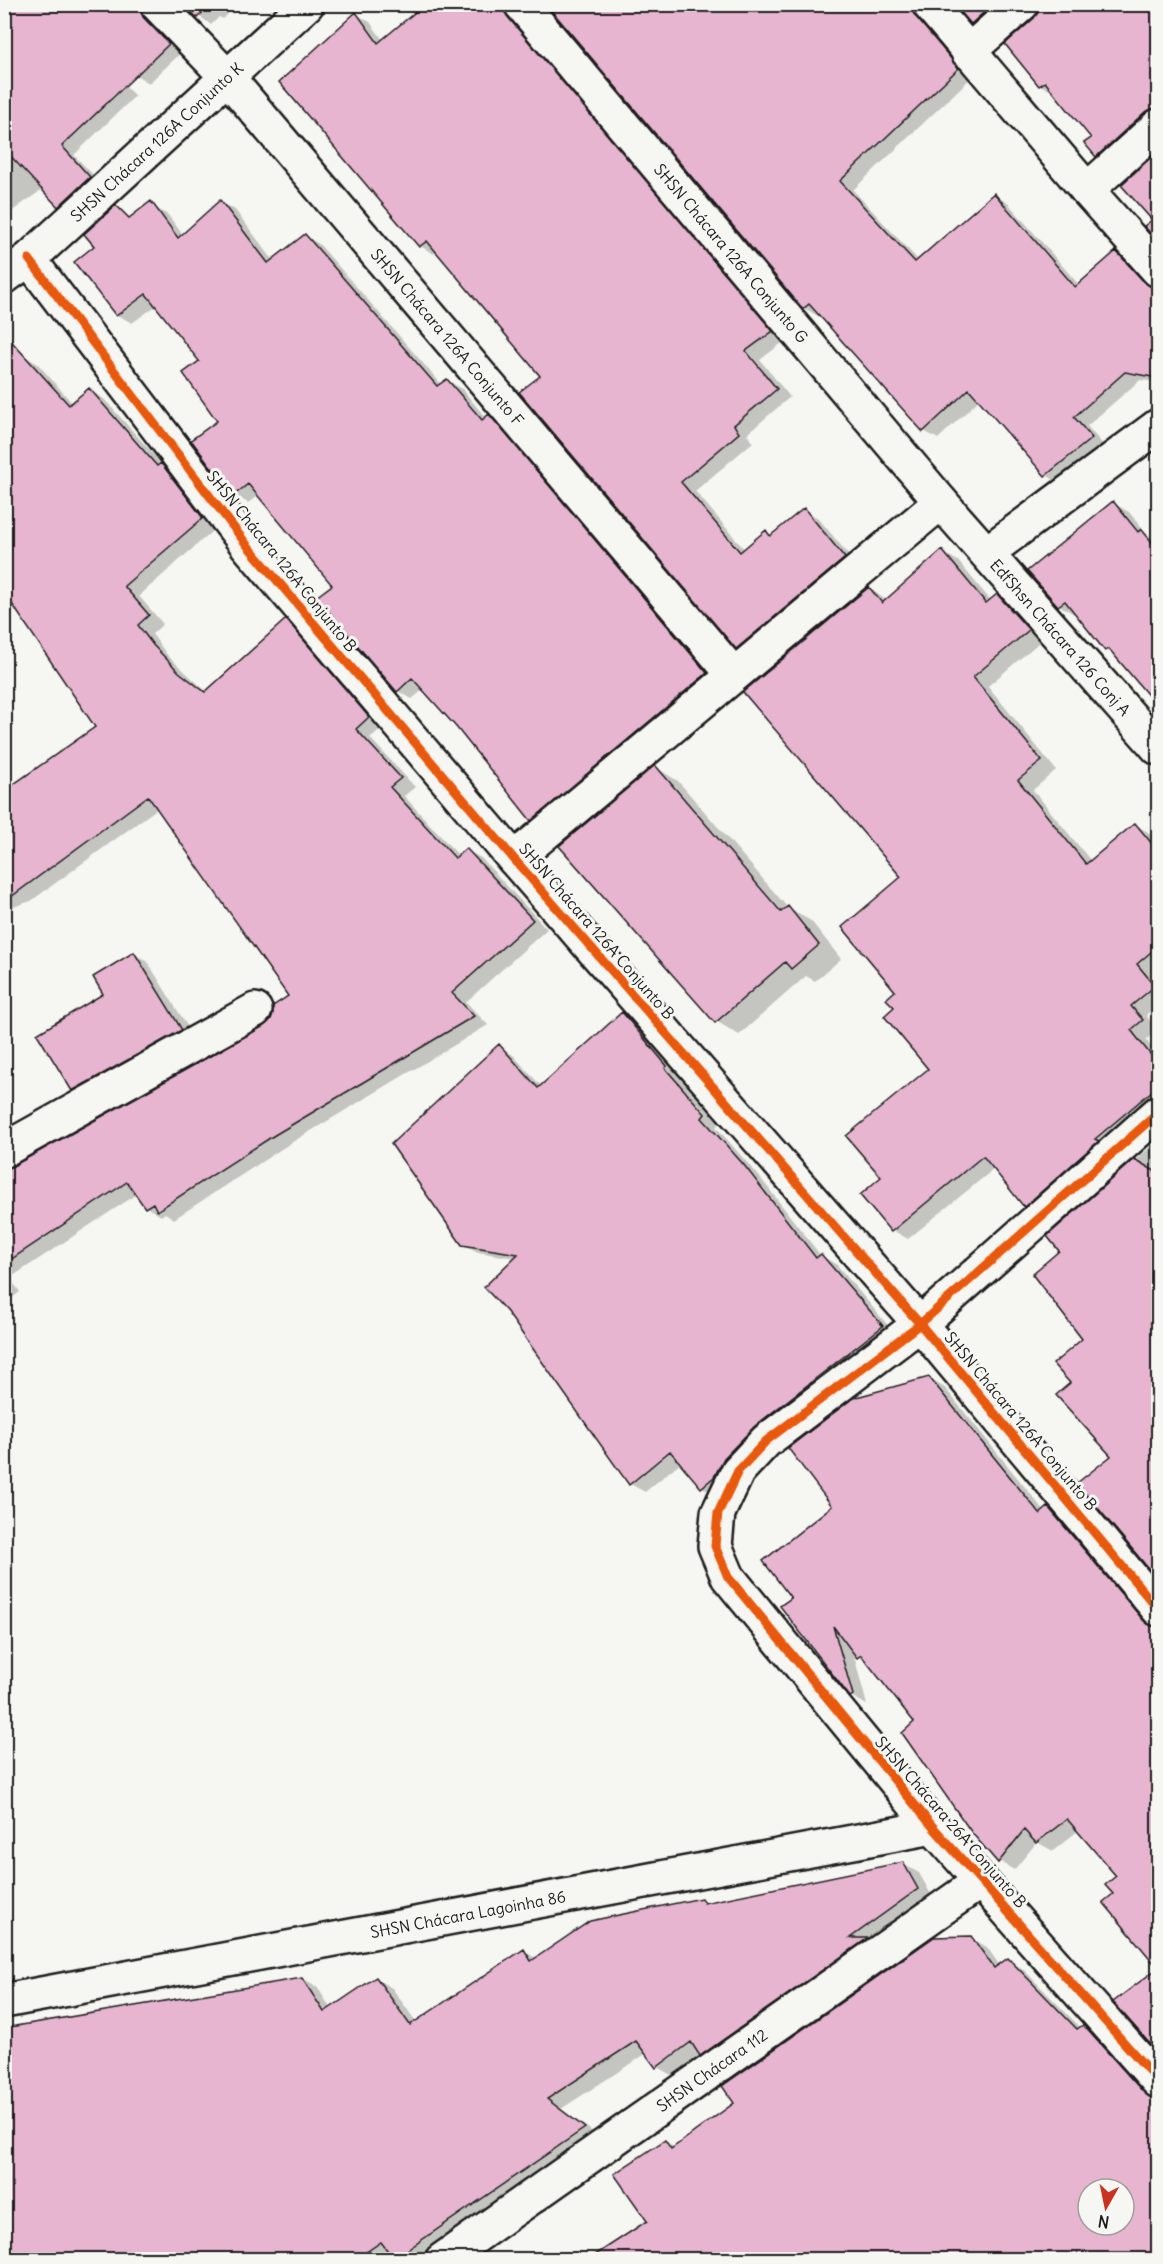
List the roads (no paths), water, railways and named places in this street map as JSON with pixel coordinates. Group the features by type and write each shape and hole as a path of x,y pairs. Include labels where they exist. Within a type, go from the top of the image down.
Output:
{"street":[{"name":"SHSN Chácara 126A Conjunto F","path":"157,4 228,78 733,674"},
{"name":"SHSN Chácara 126A Conjunto K","path":"17,268 307,4"},
{"name":"SHSN Chácara 126A Conjunto G","path":"521,4 941,502 988,552"},
{"path":"929,4 1158,270"},
{"path":"968,52 1022,4"},
{"path":"1087,190 1158,126"},
{"name":"SHSN Chácara 126A Conjunto B","path":"17,268 246,545 514,859 920,1324 1158,1609"},
{"path":"988,552 1158,426"},
{"path":"514,859 941,502"},
{"name":"EdfShsn Chácara 126 Conj A","path":"988,552 1158,748"},
{"path":"7,1143 255,1010"},
{"name":"SHSN Chácara 26A Conjunto B","path":"1158,1113 920,1324 766,1441 738,1471 718,1513 716,1546 728,1577 933,1827 1158,2081"},
{"name":"SHSN Chácara Lagoinha 86","path":"4,2001 933,1827"},
{"name":"SHSN Chácara 112","path":"442,2259 981,1881"}]}
